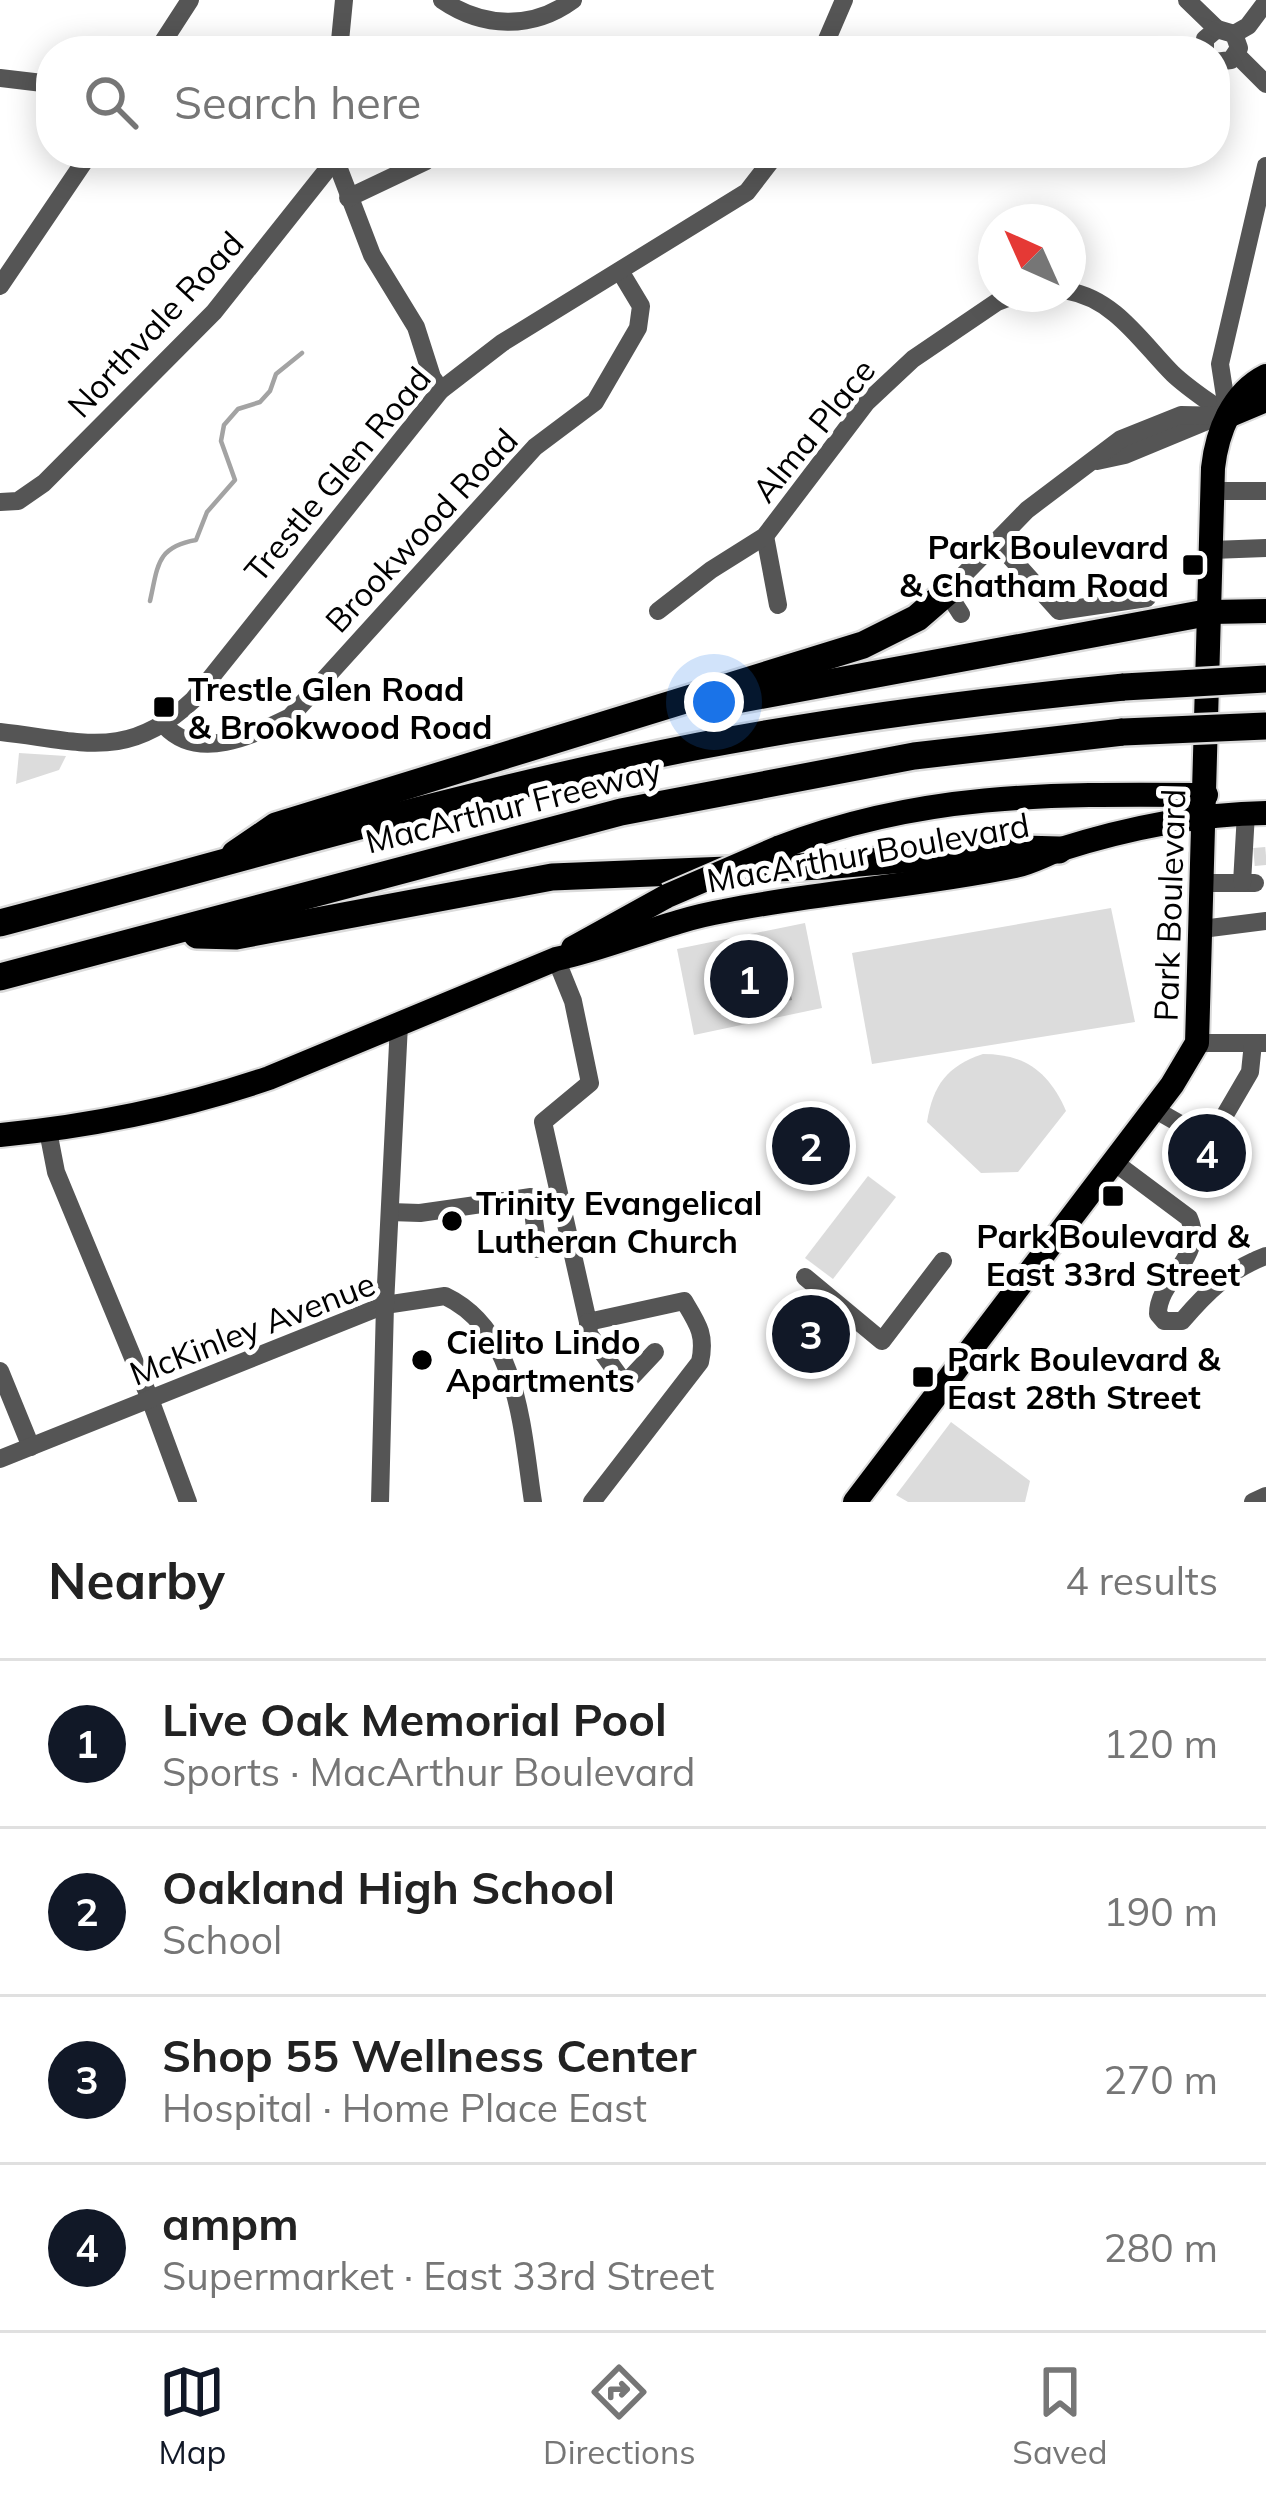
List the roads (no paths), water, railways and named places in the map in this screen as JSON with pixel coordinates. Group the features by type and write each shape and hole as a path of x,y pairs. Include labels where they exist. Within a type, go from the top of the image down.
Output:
{"highway":[{"path":"216,866 276,826 863,645 954,603"},
{"path":"516,752 796,687 1211,612"},
{"name":"MacArthur Freeway","path":"0,923 523,786 697,747 908,711 1124,687 1266,679"},
{"name":"MacArthur Freeway","path":"0,977 621,812 914,756 1123,732 1266,726"},
{"path":"175,934 236,937 510,882 552,878 1058,850"}],"main road":[{"name":"Park Boulevard","path":"866,1497 1154,1109 1196,1043 1216,442 1246,389 1266,376"},
{"path":"1228,416 1266,400"},
{"path":"1211,612 1266,611"},
{"name":"MacArthur Boulevard","path":"0,1135 128,1118 222,1094 556,959 667,896 778,848 861,819 938,804 1205,806 1256,813"},
{"name":"MacArthur Boulevard","path":"556,959 697,916 1021,865 1205,806"}],"street":[{"path":"167,36 190,0"},
{"path":"341,36 344,0"},
{"path":"442,0 457,11 504,25 538,18 573,0"},
{"path":"828,36 844,0"},
{"path":"1187,0 1239,42 1237,55 1230,61"},
{"path":"1215,36 1248,26 1266,2"},
{"path":"1237,55 1266,83"},
{"path":"0,78 36,82"},
{"path":"1228,416 1220,364 1266,166"},
{"path":"0,286 80,168"},
{"name":"Northvale Road","path":"0,502 18,501 44,482 214,312 296,214 327,168"},
{"path":"338,168 372,256 416,327 441,390"},
{"path":"348,198 410,168"},
{"name":"Trestle Glen Road","path":"0,732 93,743 136,740 164,726 193,700 441,390 502,344 747,192 765,168"},
{"name":"Brookwood Road","path":"164,726 174,736 208,743 240,741 290,717 535,447 595,402 638,328 641,306 620,271"},
{"path":"1086,296 1125,322 1178,378 1228,416"},
{"name":"Alma Place","path":"658,611 765,536 866,403 913,359 984,312"},
{"path":"954,603 996,541 1046,494 1093,462 1228,416"},
{"path":"1213,491 1266,491"},
{"path":"765,536 778,605"},
{"path":"996,541 1059,611 1147,598"},
{"path":"1212,550 1266,548"},
{"path":"1203,883 1248,883 1256,813"},
{"path":"1202,929 1266,920"},
{"path":"556,959 573,1001 590,1083 543,1122 589,1334 625,1384 655,1352"},
{"path":"380,1502 400,1024"},
{"path":"1154,1109 1189,1129 1215,1132 1250,1072 1259,1043 1196,1043"},
{"path":"48,1131 56,1172 188,1502"},
{"path":"1114,1162 1189,1217 1195,1231 1190,1251 1158,1305 1164,1321 1182,1321 1208,1290 1266,1256"},
{"path":"390,1212 420,1213 532,1197 538,1249"},
{"path":"805,1277 882,1341 944,1261"},
{"name":"McKinley Avenue","path":"0,1459 385,1305 445,1296 479,1318 514,1388 533,1502"},
{"path":"588,1322 684,1301 703,1333 700,1362 592,1502"},
{"path":"0,1371 31,1447"},
{"path":"1253,1502 1266,1496"}],"waterway":[{"path":"150,601 161,560 173,548 196,540 207,512 235,480 221,441 224,425 238,409 260,402 276,374 302,353"}],"tunnel":[{"path":"1254,857 1266,856"}],"place":[{"name":"Park Boulevard & Chatham Road","path":"1193,565"},
{"name":"Trestle Glen Road & Brookwood Road","path":"164,707"},
{"name":"Live Oak Memorial Pool","path":"749,979"},
{"name":"Oakland High School","path":"811,1146"},
{"name":"ampm","path":"1207,1153"},
{"name":"Park Boulevard & East 33rd Street","path":"1113,1196"},
{"name":"Trinity Evangelical Lutheran Church","path":"452,1221"},
{"name":"Shop 55 Wellness Center","path":"811,1334"},
{"name":"Cielito Lindo Apartments","path":"422,1360"},
{"name":"Park Boulevard & East 28th Street","path":"923,1377"}]}
